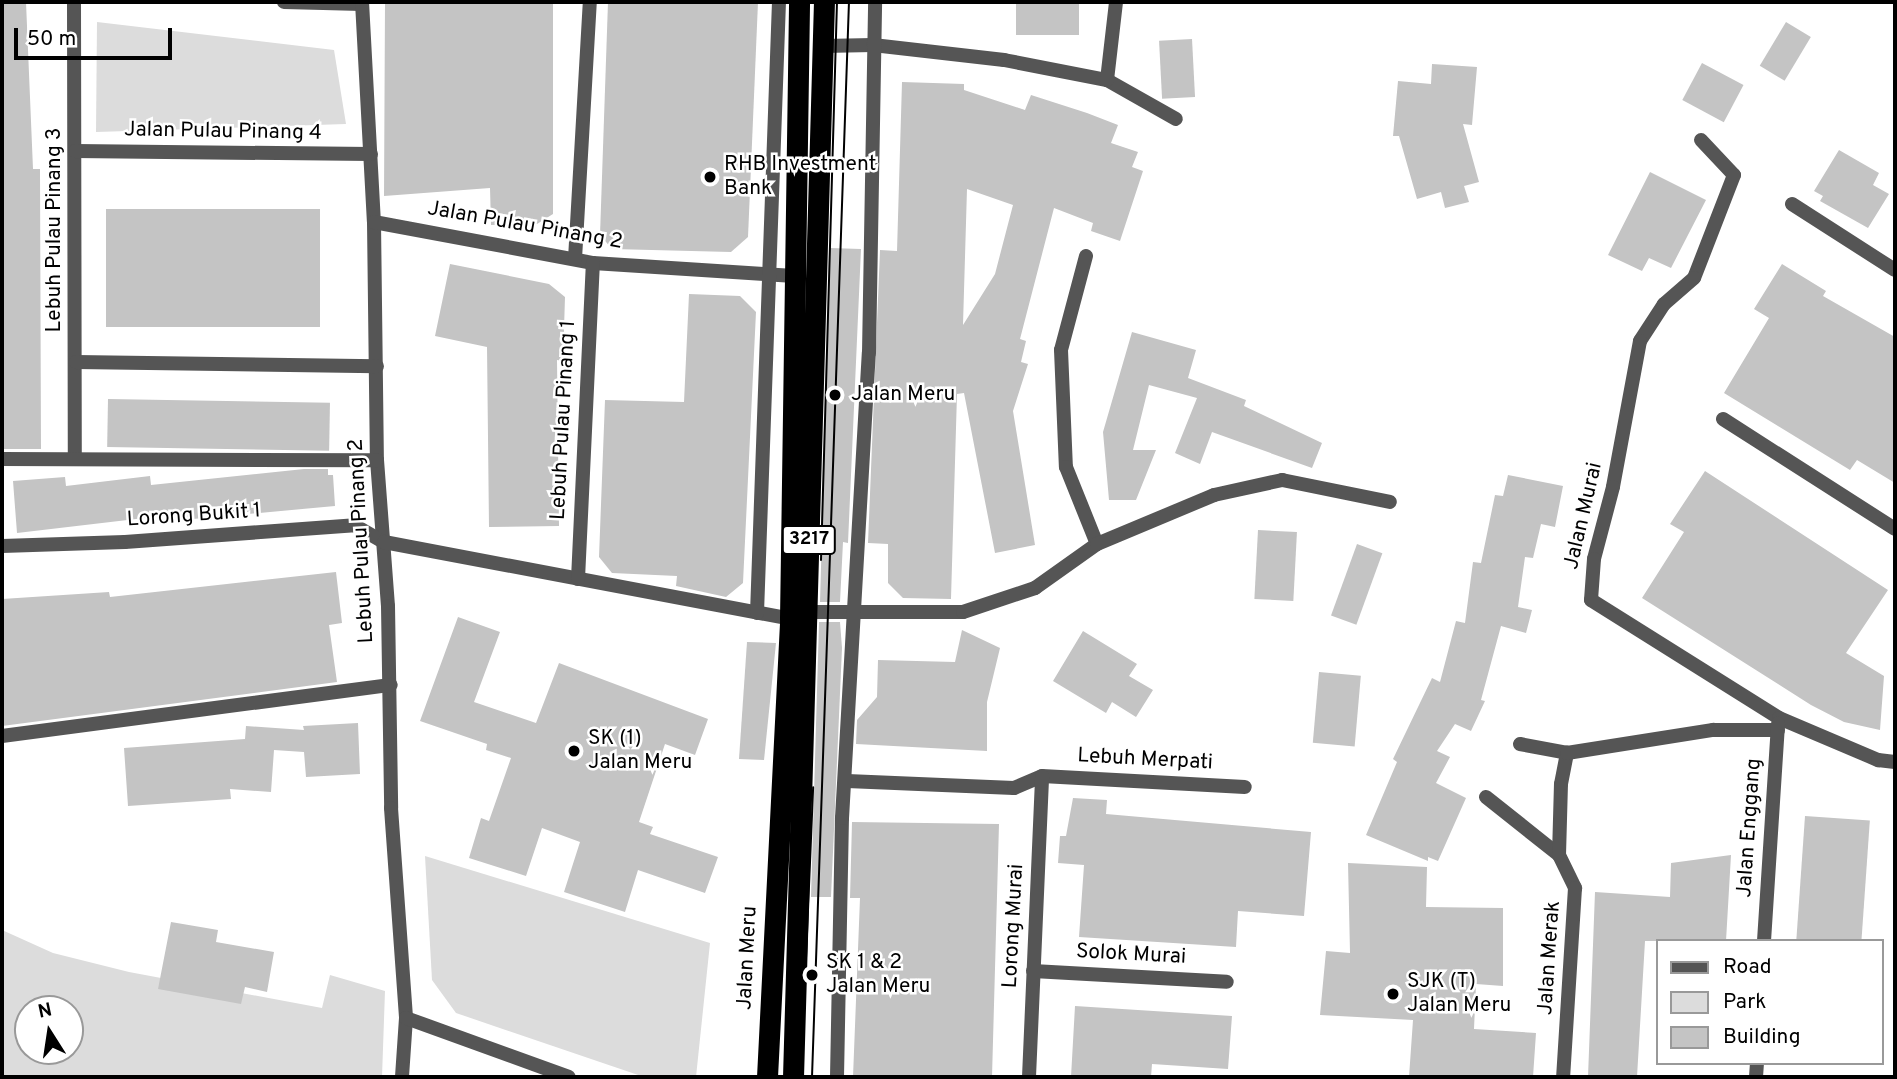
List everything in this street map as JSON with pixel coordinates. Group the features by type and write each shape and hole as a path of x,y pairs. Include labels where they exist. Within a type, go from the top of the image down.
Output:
{"highway":[{"name":"Jalan Meru","path":"793,1077 798,616 795,276 799,2"},
{"name":"Jalan Meru","path":"767,1077 798,616 824,2"}],"street":[{"name":"Lebuh Pulau Pinang 3","path":"74,2 75,459"},
{"path":"284,2 362,3"},
{"path":"575,259 590,2"},
{"path":"757,613 779,2"},
{"path":"837,1077 847,781 869,353 875,2"},
{"path":"1107,80 1116,2"},
{"name":"Lebuh Pulau Pinang 2","path":"362,3 374,222 377,460 391,685 391,808 406,1018 402,1077"},
{"path":"823,46 873,45 1004,60 1107,80 1176,119"},
{"name":"Jalan Murai","path":"1701,140 1734,175 1694,278 1664,304 1640,341 1616,474 1594,559 1591,600 1778,724 1878,760 1895,762"},
{"name":"Jalan Pulau Pinang 4","path":"75,151 370,154"},
{"path":"1792,204 1895,270"},
{"name":"Jalan Pulau Pinang 2","path":"374,222 593,263 795,276"},
{"path":"1086,256 1061,350 1066,467 1097,544"},
{"name":"Lebuh Pulau Pinang 1","path":"578,579 593,263"},
{"path":"76,362 377,366"},
{"path":"1723,419 1895,529"},
{"path":"2,458 377,460"},
{"name":"Lorong Bukit 1","path":"2,546 125,542 354,525 384,542 757,613 798,616 963,612 1035,589 1097,544 1214,495 1282,481 1390,502"},
{"path":"2,736 391,685"},
{"path":"1520,744 1567,753 1713,730 1778,724"},
{"name":"Jalan Enggang","path":"1765,939 1778,724"},
{"path":"1559,855 1561,784 1567,753"},
{"path":"847,781 1014,788 1042,776"},
{"name":"Lebuh Merpati","path":"1042,776 1245,787"},
{"name":"Lorong Murai","path":"1029,1077 1042,776"},
{"name":"Jalan Merak","path":"1486,797 1559,855 1575,888 1563,1077"},
{"name":"Solok Murai","path":"1033,971 1227,982"},
{"path":"406,1018 569,1077"}],"green space":[{"path":"97,22 334,50 346,124 96,132"},
{"path":"425,856 710,943 696,1077 644,1077 456,1013 432,980"},
{"path":"2,930 53,953 129,972 322,1008 330,975 385,991 382,1077 2,1077"}],"building":[{"path":"2,2 26,2 33,169 40,169 41,449 2,449"},
{"path":"385,2 553,2 553,214 537,224 491,225 490,188 384,196"},
{"path":"608,2 758,2 748,237 731,252 612,249 600,235"},
{"path":"1016,2 1079,2 1079,35 1016,35"},
{"path":"1786,22 1811,37 1785,81 1760,66"},
{"path":"1192,39 1195,97 1162,99 1159,41"},
{"path":"1702,63 1743,85 1724,122 1682,100"},
{"path":"1432,64 1477,67 1472,125 1463,124 1479,182 1464,186 1469,202 1445,208 1441,192 1417,199 1399,136 1393,136 1398,81 1431,84"},
{"path":"902,82 964,84 964,90 1025,110 1031,95 1118,125 1111,143 1138,152 1132,167 1143,171 1120,241 1091,231 1093,223 1054,208 1020,339 1026,341 1021,362 1028,364 1013,411 1035,545 995,553 964,393 957,394 951,599 903,598 888,583 888,544 868,543 880,250 897,251","holes":["967,189 1013,205 995,274 963,325"]},
{"path":"1839,150 1879,173 1873,185 1889,194 1868,228 1820,201 1823,196 1814,191"},
{"path":"1650,172 1706,200 1671,268 1649,258 1642,271 1608,255"},
{"path":"106,209 320,209 320,327 106,327"},
{"path":"830,248 861,249 848,543 843,542 840,602 820,602"},
{"path":"450,264 549,284 565,297 563,361 557,360 559,526 489,527 487,347 435,336"},
{"path":"1782,264 1826,291 1823,296 1895,337 1895,483 1857,460 1850,470 1724,393 1769,318 1754,309"},
{"path":"689,294 740,296 756,312 743,583 726,597 676,586 677,576 612,573 599,557 605,400 684,402"},
{"path":"1132,332 1196,350 1188,378 1246,400 1244,406 1322,443 1312,468 1212,432 1200,464 1175,453 1197,398 1149,385 1133,450 1156,450 1136,500 1109,500 1103,432"},
{"path":"108,399 330,403 329,451 107,447"},
{"path":"304,469 328,469 328,475 333,475 335,506 171,521 170,515 17,533 13,481 65,477 66,486 150,476 151,485"},
{"path":"1705,471 1888,590 1846,653 1884,676 1880,730 1844,722 1811,705 1642,598 1684,532 1670,524"},
{"path":"1508,475 1563,486 1555,527 1541,524 1533,558 1525,557 1518,607 1532,610 1526,633 1501,626 1481,700 1485,701 1471,731 1455,724 1437,751 1450,757 1436,783 1466,798 1438,861 1428,857 1428,861 1366,835 1397,762 1393,759 1432,678 1440,682 1456,621 1465,623 1473,562 1481,563 1495,495 1503,496"},
{"path":"1258,530 1297,532 1293,601 1254,599"},
{"path":"1357,544 1382,553 1356,625 1331,615"},
{"path":"336,572 342,623 329,625 337,682 2,726 2,599 109,592 110,597"},
{"path":"458,617 500,632 474,702 536,723 559,663 708,719 695,755 665,744 639,822 653,827 650,834 718,857 705,893 638,870 625,912 564,892 580,842 542,828 526,876 469,858 481,818 489,821 511,758 486,750 487,744 420,721"},
{"path":"819,622 840,622 842,648 831,897 811,897"},
{"path":"962,630 1000,648 987,702 987,751 856,744 857,720 877,697 878,660 955,662"},
{"path":"1083,631 1137,664 1129,676 1153,690 1136,717 1112,702 1106,713 1053,681"},
{"path":"747,642 776,643 764,760 739,759"},
{"path":"1319,672 1361,676 1355,746 1313,743"},
{"path":"358,723 360,774 306,777 304,752 274,750 271,792 230,789 231,799 128,806 124,748 245,739 246,726 304,730 303,726"},
{"path":"1073,798 1107,800 1106,814 1311,832 1304,916 1238,911 1236,947 1079,937 1084,865 1058,863 1060,836 1066,836"},
{"path":"1805,816 1870,821 1862,939 1796,939"},
{"path":"852,822 999,824 992,1077 853,1077 860,898 850,898"},
{"path":"1731,855 1726,939 1645,941 1637,1077 1588,1077 1595,892 1670,897 1671,863"},
{"path":"1348,863 1427,867 1426,907 1503,908 1503,986 1476,984 1474,1029 1536,1033 1533,1077 1409,1077 1413,1020 1320,1015 1326,951 1350,953"},
{"path":"171,922 218,930 216,942 274,952 267,992 245,987 241,1004 158,989"},
{"path":"1075,1006 1232,1016 1228,1069 1152,1064 1151,1077 1071,1077"}],"tram line":[{"path":"821,560 837,2"},
{"path":"812,1077 849,2"},
{"path":"801,1077 813,787"}],"place":[{"name":"RHB Investment Bank","path":"710,177"},
{"name":"Jalan Meru","path":"835,395"},
{"name":"SK (1) Jalan Meru","path":"574,751"},
{"name":"SK 1 & 2 Jalan Meru","path":"812,975"},
{"name":"SJK (T) Jalan Meru","path":"1393,994"}]}
